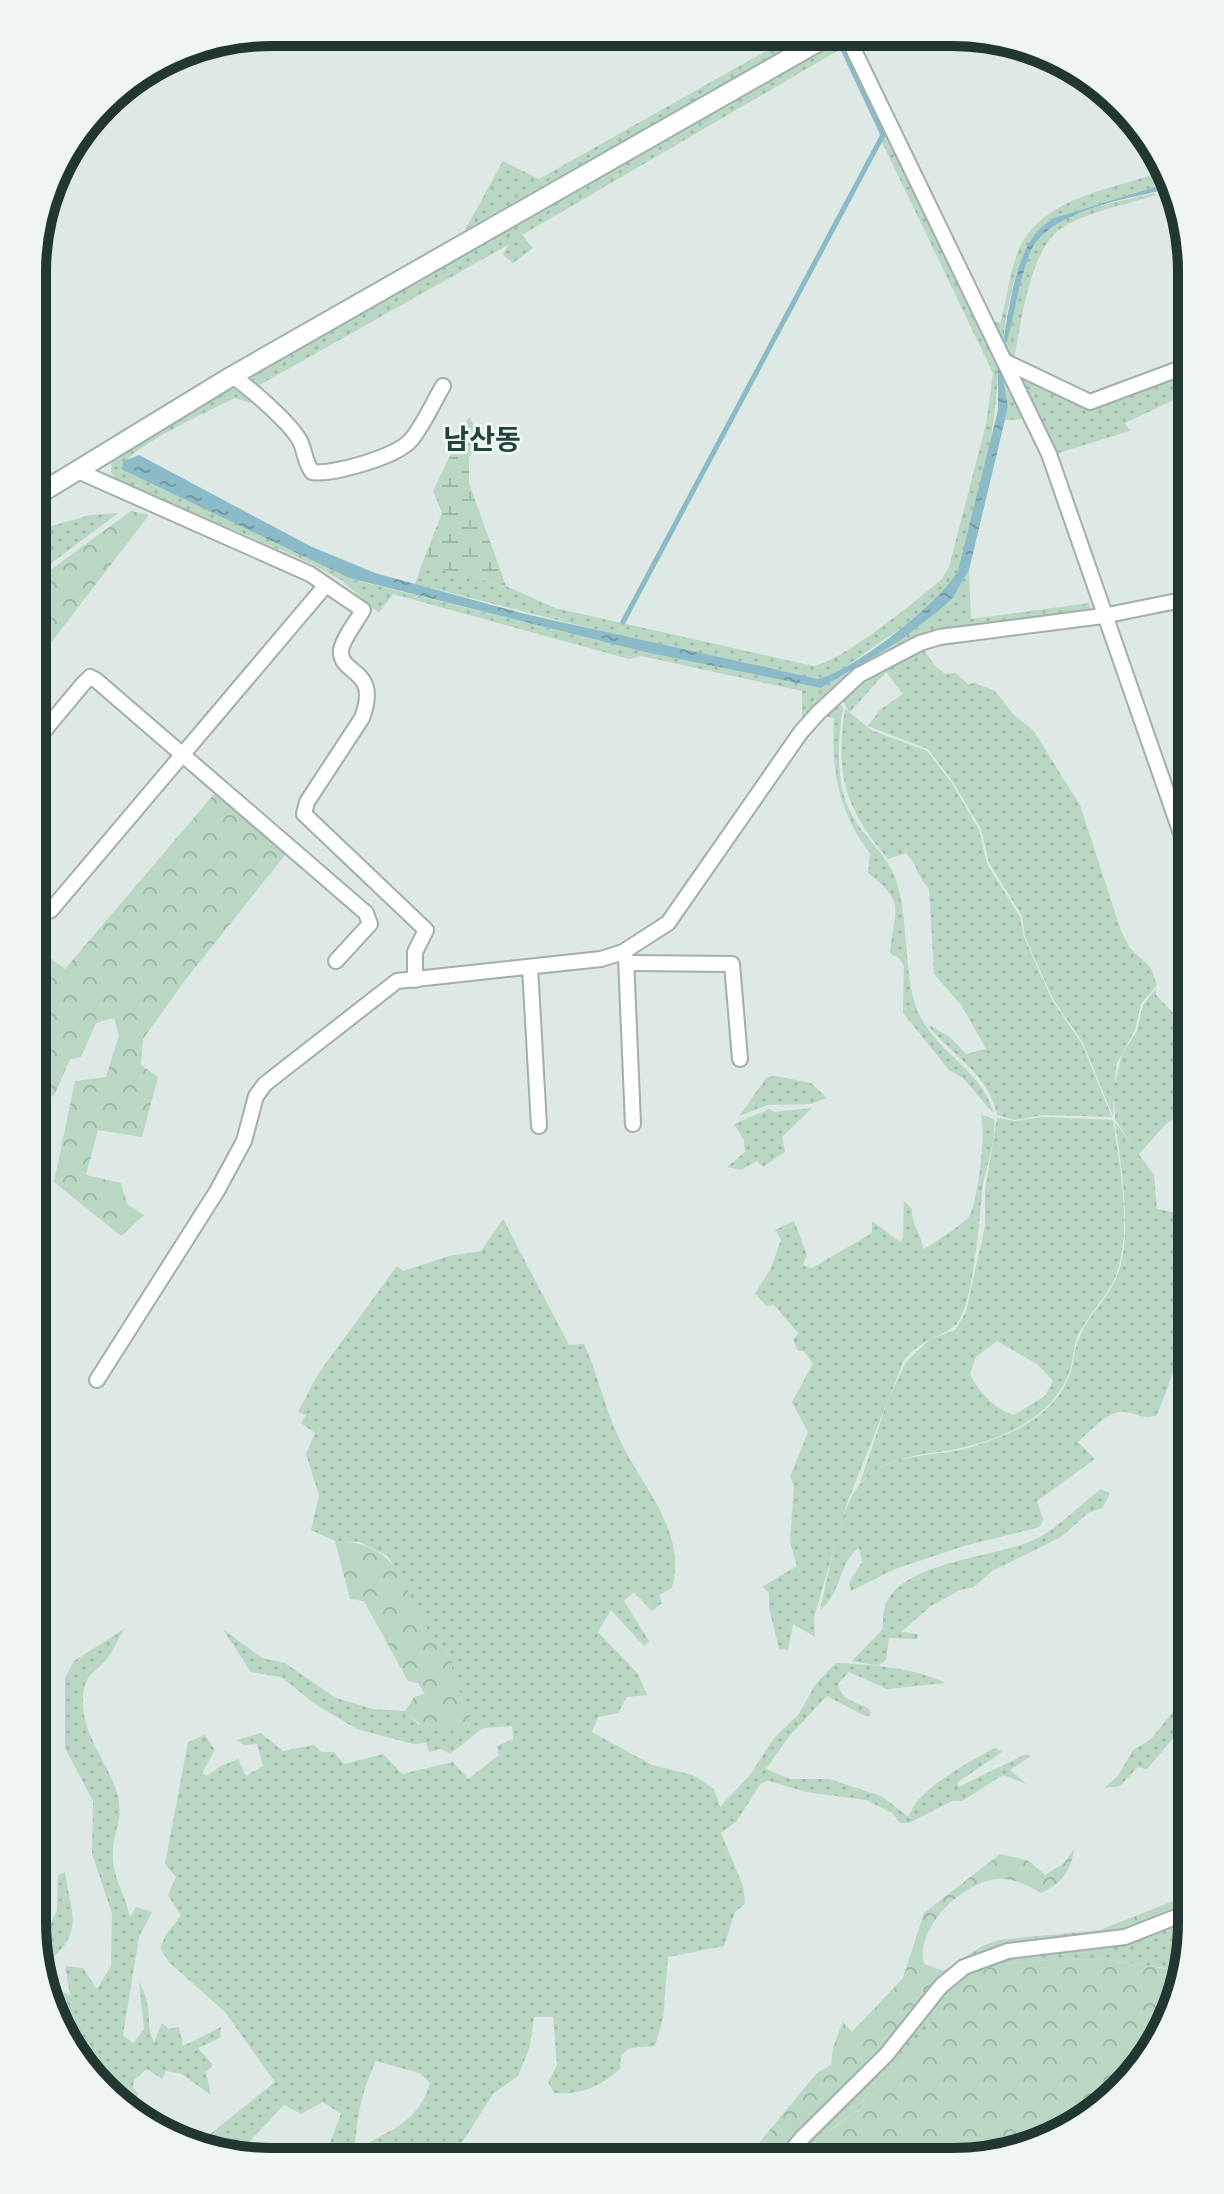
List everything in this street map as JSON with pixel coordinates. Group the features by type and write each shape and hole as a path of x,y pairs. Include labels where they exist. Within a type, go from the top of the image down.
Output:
{"main road":[{"path":"46,490 232,376 811,46"}],"street":[{"path":"852,46 1049,454 1178,826"},
{"path":"1004,361 1090,402 1178,369"},
{"path":"232,376 251,388 300,441 305,462 312,472 322,474 370,461 410,441 443,386"},
{"path":"78,471 326,585 363,610 341,648 342,657 363,678 369,693 362,718 307,802 304,814 426,930 415,952 415,980"},
{"path":"46,912 326,585"},
{"path":"626,958 668,923 801,732 859,675 920,643 940,637 1103,616 1178,601"},
{"path":"46,729 90,677 183,752 366,913 370,924 336,961"},
{"path":"626,958 633,1124"},
{"path":"97,1380 217,1191 247,1133 256,1096 265,1084 397,981 601,959 732,964 740,1059"},
{"path":"530,967 539,1126"},
{"path":"794,2148 886,2055 941,1986 964,1967 1008,1951 1125,1937 1178,1916"}],"green space":[{"path":"775,46 791,46 465,230 503,161 539,179"},
{"path":"829,46 839,50 522,235 533,248 513,263 503,255 508,245 256,387 251,380 254,375"},
{"path":"843,46 1028,419 1005,420 1008,407 1002,371 998,370 983,481 968,543 951,584 935,602 841,670 818,679 636,640 415,584 422,564 506,586 555,608 813,666 842,654 860,642 942,579 949,567 986,424 993,373 881,140 884,134"},
{"path":"94,133 61,191 76,159"},
{"path":"1156,173 1160,185 1054,218 1041,228 1031,240 1016,273 1003,341 1007,341 1031,252 1052,226 1085,210 1156,195 1084,217 1062,228 1051,238 1042,252 1029,288 1014,359 1004,353 990,321 1000,323 1013,265 1026,237 1040,221 1058,208"},
{"path":"1178,372 1178,397 1125,423 1130,431 1055,454 1021,382 1024,376 1082,403"},
{"path":"231,388 241,390 254,400 250,403 235,398 191,420 153,440 126,460 121,469 349,578 370,584 645,652 821,688 898,642 952,599 969,570 971,619 1089,603 1091,610 1089,613 957,631 821,700 802,720 802,691 641,656 629,659 393,594 379,613 341,580 306,561 117,480 111,473 112,459"},
{"path":"469,417 483,441 469,457 469,483 506,586 422,564 442,513 433,491"},
{"path":"131,511 149,515 46,649 46,573"},
{"path":"118,513 46,567 46,528 90,515"},
{"path":"922,647 935,666 945,674 955,673 968,684 975,683 995,691 1015,716 1033,730 1080,805 1121,931 1129,947 1151,968 1157,985 1141,1004 1135,1030 1116,1065 1113,1116 1083,1043 1053,999 1025,937 1022,916 989,863 981,829 953,782 928,749 868,726 881,709 903,694 886,672 849,713 842,698 858,681"},
{"path":"837,702 843,707 839,737 841,783 850,812 896,880 915,1004 929,1031 981,1086 994,1114 963,1078 949,1070 903,1013 904,966 900,959 890,953 895,916 893,900 868,873 870,853 850,822 839,789 834,755 834,718 824,716"},
{"path":"845,709 873,731 927,751 952,783 979,830 987,864 1020,917 1024,937 1052,1000 1082,1044 1112,1117 1044,1115 1015,1120 997,1115 993,1101 978,1077 927,1024 950,1037 966,1054 986,1049 962,1006 934,974 929,889 906,853 888,859 853,807 841,754"},
{"path":"198,768 289,850 186,979 143,1039 141,1065 158,1077 142,1137 98,1130 86,1175 121,1183 127,1204 144,1215 121,1236 54,1182 75,1081 106,1077 119,1035 114,1018 96,1023 81,1057 70,1059 54,1096 46,1098 46,955 65,969 215,793 193,775"},
{"path":"1156,989 1156,995 1178,1019 1178,1115 1138,1155 1115,1119 1114,1088 1122,1054 1137,1031 1143,1005"},
{"path":"767,1077 811,1083 827,1098 811,1104 768,1105 739,1116"},
{"path":"812,1108 782,1137 785,1152 763,1167 757,1161 741,1170 727,1167 745,1152 744,1140 734,1124 769,1109 774,1112"},
{"path":"981,1115 994,1119 993,1137 982,1191 972,1279 963,1312 953,1327 918,1346 904,1360 846,1506 814,1618 815,1637 793,1624 788,1650 779,1649 769,1608 769,1593 762,1587 797,1566 790,1542 794,1486 790,1477 808,1432 792,1402 813,1364 804,1351 798,1351 793,1340 798,1333 774,1305 767,1306 755,1294 771,1268 781,1240 775,1230 794,1221 807,1255 803,1265 812,1268 872,1233 872,1221 900,1242 903,1238 904,1201 912,1209 923,1249 926,1248 965,1221 972,1211 980,1168"},
{"path":"1042,1117 1113,1120 1124,1221 1115,1278 1078,1335 1063,1385 1032,1419 1004,1434 973,1445 899,1460 873,1472 860,1483 888,1400 906,1362 929,1340 955,1330 966,1312 985,1226 985,1190 997,1118 1015,1121","holes":["997,1341 1037,1364 1053,1381 1045,1396 1014,1415 987,1398 970,1373 976,1357"]},
{"path":"1115,1122 1154,1175 1157,1209 1178,1213 1178,1344 1175,1346 1178,1360 1157,1415 1145,1417 1120,1412 1107,1417 1088,1432 1078,1442 1095,1459 1037,1501 1043,1519 1040,1527 964,1546 895,1569 851,1591 849,1582 862,1562 859,1548 847,1561 832,1596 820,1610 846,1509 861,1483 873,1472 900,1460 960,1450 1006,1435 1033,1420 1056,1399 1072,1367 1078,1340 1116,1279 1121,1263 1125,1223"},
{"path":"503,1219 569,1345 584,1344 618,1436 668,1528 675,1567 672,1588 659,1595 662,1603 652,1611 634,1592 624,1601 649,1641 644,1646 611,1610 598,1632 638,1674 647,1695 627,1697 618,1713 598,1717 592,1732 652,1765 693,1775 714,1789 720,1807 749,1776 774,1738 799,1714 815,1685 836,1663 877,1666 907,1670 945,1683 887,1689 849,1672 838,1684 840,1690 846,1698 869,1709 871,1715 865,1716 827,1696 790,1735 766,1769 790,1779 829,1779 881,1796 909,1817 913,1807 932,1787 994,1748 1002,1752 958,1782 958,1787 1026,1754 1031,1756 1010,1770 1027,1784 1003,1775 962,1801 952,1801 909,1823 900,1823 892,1813 866,1800 806,1792 769,1781 761,1783 736,1822 721,1833 743,1886 745,1904 735,1912 724,1946 668,1957 663,2018 655,2046 630,2048 621,2055 620,2069 605,2081 582,2091 554,2093 548,2082 557,2065 553,2017 534,2017 530,2046 518,2076 493,2094 458,2148 360,2148 347,2148 346,2147 328,2148 341,2114 323,2102 301,2114 284,2105 245,2146 214,2140 206,2137 275,2082 225,2012 169,1962 160,1948 181,1916 168,1895 176,1877 165,1864 188,1742 205,1735 215,1750 202,1773 207,1776 238,1759 246,1776 263,1766 257,1744 244,1745 237,1740 261,1733 283,1751 314,1745 322,1752 334,1752 344,1764 383,1754 402,1774 453,1762 468,1779 499,1755 497,1746 513,1739 512,1726 483,1728 450,1754 441,1749 429,1752 426,1743 413,1744 357,1729 318,1706 281,1677 251,1672 223,1629 262,1658 285,1663 336,1698 373,1709 405,1711 419,1725 452,1674 452,1656 428,1632 388,1556 359,1542 335,1541 311,1530 319,1495 306,1454 315,1433 301,1423 306,1415 298,1412 318,1374 397,1266 403,1271 449,1256 481,1251","holes":["376,2061 419,2073 430,2083 419,2107 403,2123 360,2148 355,2144 361,2102"]},
{"path":"1101,1489 1110,1494 1102,1508 1088,1513 1061,1537 992,1571 974,1587 960,1590 931,1606 901,1632 918,1634 917,1639 889,1638 886,1660 879,1666 852,1661 882,1630 885,1604 899,1587 935,1568 1038,1538"},
{"path":"335,1541 356,1543 385,1557 403,1581 429,1632 452,1656 452,1674 470,1714 455,1729 447,1732 429,1729 405,1711 414,1697 425,1694 418,1683 408,1681 364,1601 350,1599"},
{"path":"124,1629 108,1657 87,1680 83,1703 92,1740 118,1798 119,1816 113,1849 118,1881 130,1917 136,1907 152,1912 139,1937 123,2035 133,2043 144,2029 139,1982 144,1991 154,2042 162,2023 169,2029 179,2027 183,2046 221,2027 220,2038 198,2048 213,2065 206,2072 211,2095 182,2074 166,2071 162,2079 147,2069 134,2080 133,2088 138,2094 134,2101 102,2071 84,2047 69,2022 58,1994 56,1988 70,1995 65,1966 83,1968 97,1989 111,1966 112,1913 92,1853 93,1801 65,1748 65,1678 74,1661"},
{"path":"1178,1706 1178,1732 1147,1769 1138,1767 1120,1786 1104,1788 1118,1776 1133,1750 1150,1740"},
{"path":"1074,1849 1064,1876 1041,1893 1016,1881 1000,1879 986,1881 958,1897 945,1908 927,1935 923,1950 924,1964 944,1971 982,1946 999,1940 1100,1930 1178,1899 1178,1912 1136,1930 984,1954 901,2033 791,2148 755,2148 817,2073 831,2065 833,2047 843,2022 852,2032 903,1978 924,1913 1000,1854 1029,1861 1045,1875 1064,1863"},
{"path":"65,1872 72,1926 64,1946 49,1961 46,1926 57,1911 58,1875"},
{"path":"1178,1916 1173,1969 1107,1960 1063,1959 999,1964 937,2006 925,2037 858,2110 831,2129 814,2148 798,2148 965,1968"},
{"path":"1063,1959 1107,1960 1173,1970 1161,2008 1148,2035 1131,2059 1112,2082 1052,2125 1024,2136 981,2146 810,2148 858,2110 925,2037 937,2006 966,1977 999,1964"},
{"path":"152,2109 165,2118 164,2120 148,2110"}],"water":[{"path":"1160,185 1162,191 1074,215 1041,237 1031,251 1007,342 1003,341 1012,291 1023,256 1041,228 1054,218"},
{"path":"998,370 1002,371 1008,407 969,570 952,599 937,612 898,642 821,688 645,652 349,578 121,469 124,461 139,455 310,546 375,573 525,614 818,679 852,664 894,634 934,600 958,571 998,410"}],"waterway":[{"path":"623,622 883,135 841,46"}],"district":[{"name":"남산동","path":"482,439"}]}
